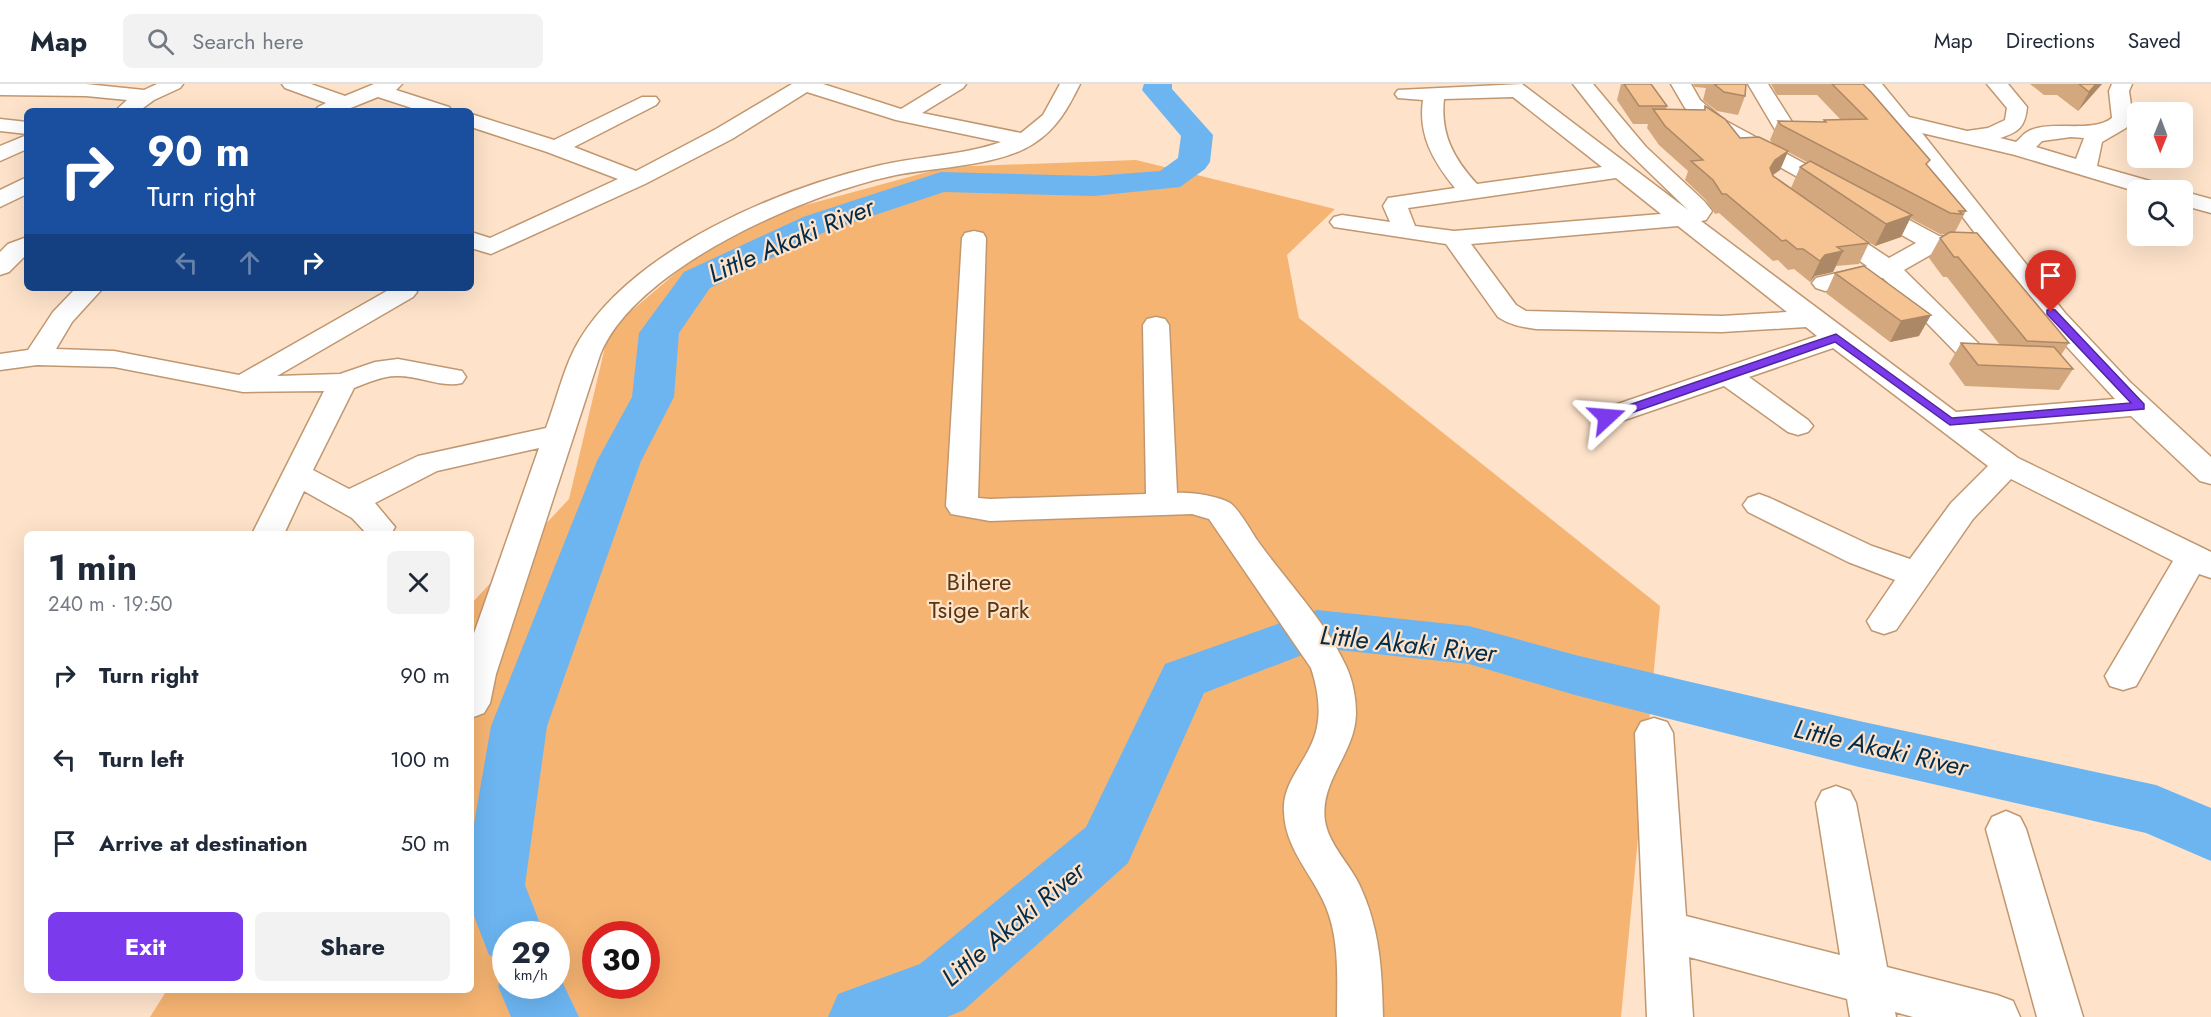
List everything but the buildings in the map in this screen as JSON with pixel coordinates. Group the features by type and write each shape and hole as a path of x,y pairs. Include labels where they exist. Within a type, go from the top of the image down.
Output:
{"street":[{"path":"129,108 147,96 173,84"},
{"path":"292,84 345,103"},
{"path":"478,248 637,179 724,134 805,84 903,116 1024,140"},
{"path":"903,116 956,84"},
{"path":"474,691 587,354 598,332 642,287 717,234 775,205 842,182 912,165 989,154 1024,140 1052,118 1070,84"},
{"path":"1758,84 1788,133"},
{"path":"1871,84 1904,122 2037,296 2094,360 2211,474"},
{"path":"1963,136 1993,136 2015,122 2017,107 1997,84"},
{"path":"2020,150 2035,136 2071,131 2101,132 2115,128 2123,119 2119,91 2122,84"},
{"path":"332,108 384,87 435,108"},
{"path":"1405,94 1434,95 1513,87 1836,338 2007,465 2200,568 2122,676"},
{"path":"0,89 74,90 147,96"},
{"path":"1342,222 1454,238 1682,219 1698,215 1700,211 1627,140 1594,89"},
{"path":"1676,90 1702,114 1717,124 1934,243 1999,245"},
{"path":"1434,95 1431,122 1435,136 1447,164 1471,192"},
{"path":"555,147 649,101"},
{"path":"474,121 555,147 637,179"},
{"path":"1904,122 2020,150 2127,182"},
{"path":"0,124 24,128"},
{"path":"2086,170 2086,154 2095,137 2101,132"},
{"path":"0,154 24,142"},
{"path":"1777,186 1800,170"},
{"path":"1406,232 1396,203 1619,171"},
{"path":"0,200 24,186"},
{"path":"2193,201 2211,207"},
{"path":"1806,212 1888,270 1970,351"},
{"path":"974,237 962,506 990,510 1192,503 1220,512 1326,660 1336,689 1335,733 1308,784 1304,802 1305,824 1314,848 1343,897 1352,919 1358,947 1360,1017"},
{"path":"1454,238 1507,311 1518,318 1536,321 1661,324 1812,319"},
{"path":"1825,283 1888,270 1934,243"},
{"path":"0,267 15,247"},
{"path":"37,357 62,318 87,291"},
{"path":"243,384 401,291"},
{"path":"1156,325 1162,503"},
{"path":"1607,417 1836,338"},
{"path":"0,362 37,357 114,359 243,384 343,382 385,368 398,367 452,377"},
{"path":"1727,375 1798,426"},
{"path":"269,531 343,382"},
{"path":"1950,422 2140,406"},
{"path":"350,502 429,463 559,434"},
{"path":"1884,621 1915,574 1962,511 2007,465"},
{"path":"296,474 363,510 379,526"},
{"path":"1759,505 1860,554 1915,574"},
{"path":"1654,733 1670,1017"},
{"path":"1836,803 1870,999"},
{"path":"2006,829 2060,1017"},
{"path":"1666,931 1870,999 1997,1017"}],"green space":[{"name":"Bihere Tsige Park","path":"1136,160 1335,209 1287,255 1299,318 1660,606 1621,1017 150,1017 165,993 474,993 474,601 569,499 609,330 732,225 946,167"}],"waterway":[{"name":"Little Akaki River","path":"507,921 494,885 519,726 619,461 653,397 659,333 697,280 815,224 941,182 1094,186 1168,180 1194,162 1197,135 1157,90 1158,84"},
{"name":"Little Akaki River","path":"862,1017 941,988 1107,845 1184,679 1317,629 1469,645 1575,675 1859,744 2156,810 2211,835"},
{"name":"Little Akaki River","path":"537,999 545,1017"}],"route":[{"path":"1607,417 1836,338 1950,422 2140,406 2051,312"}]}
